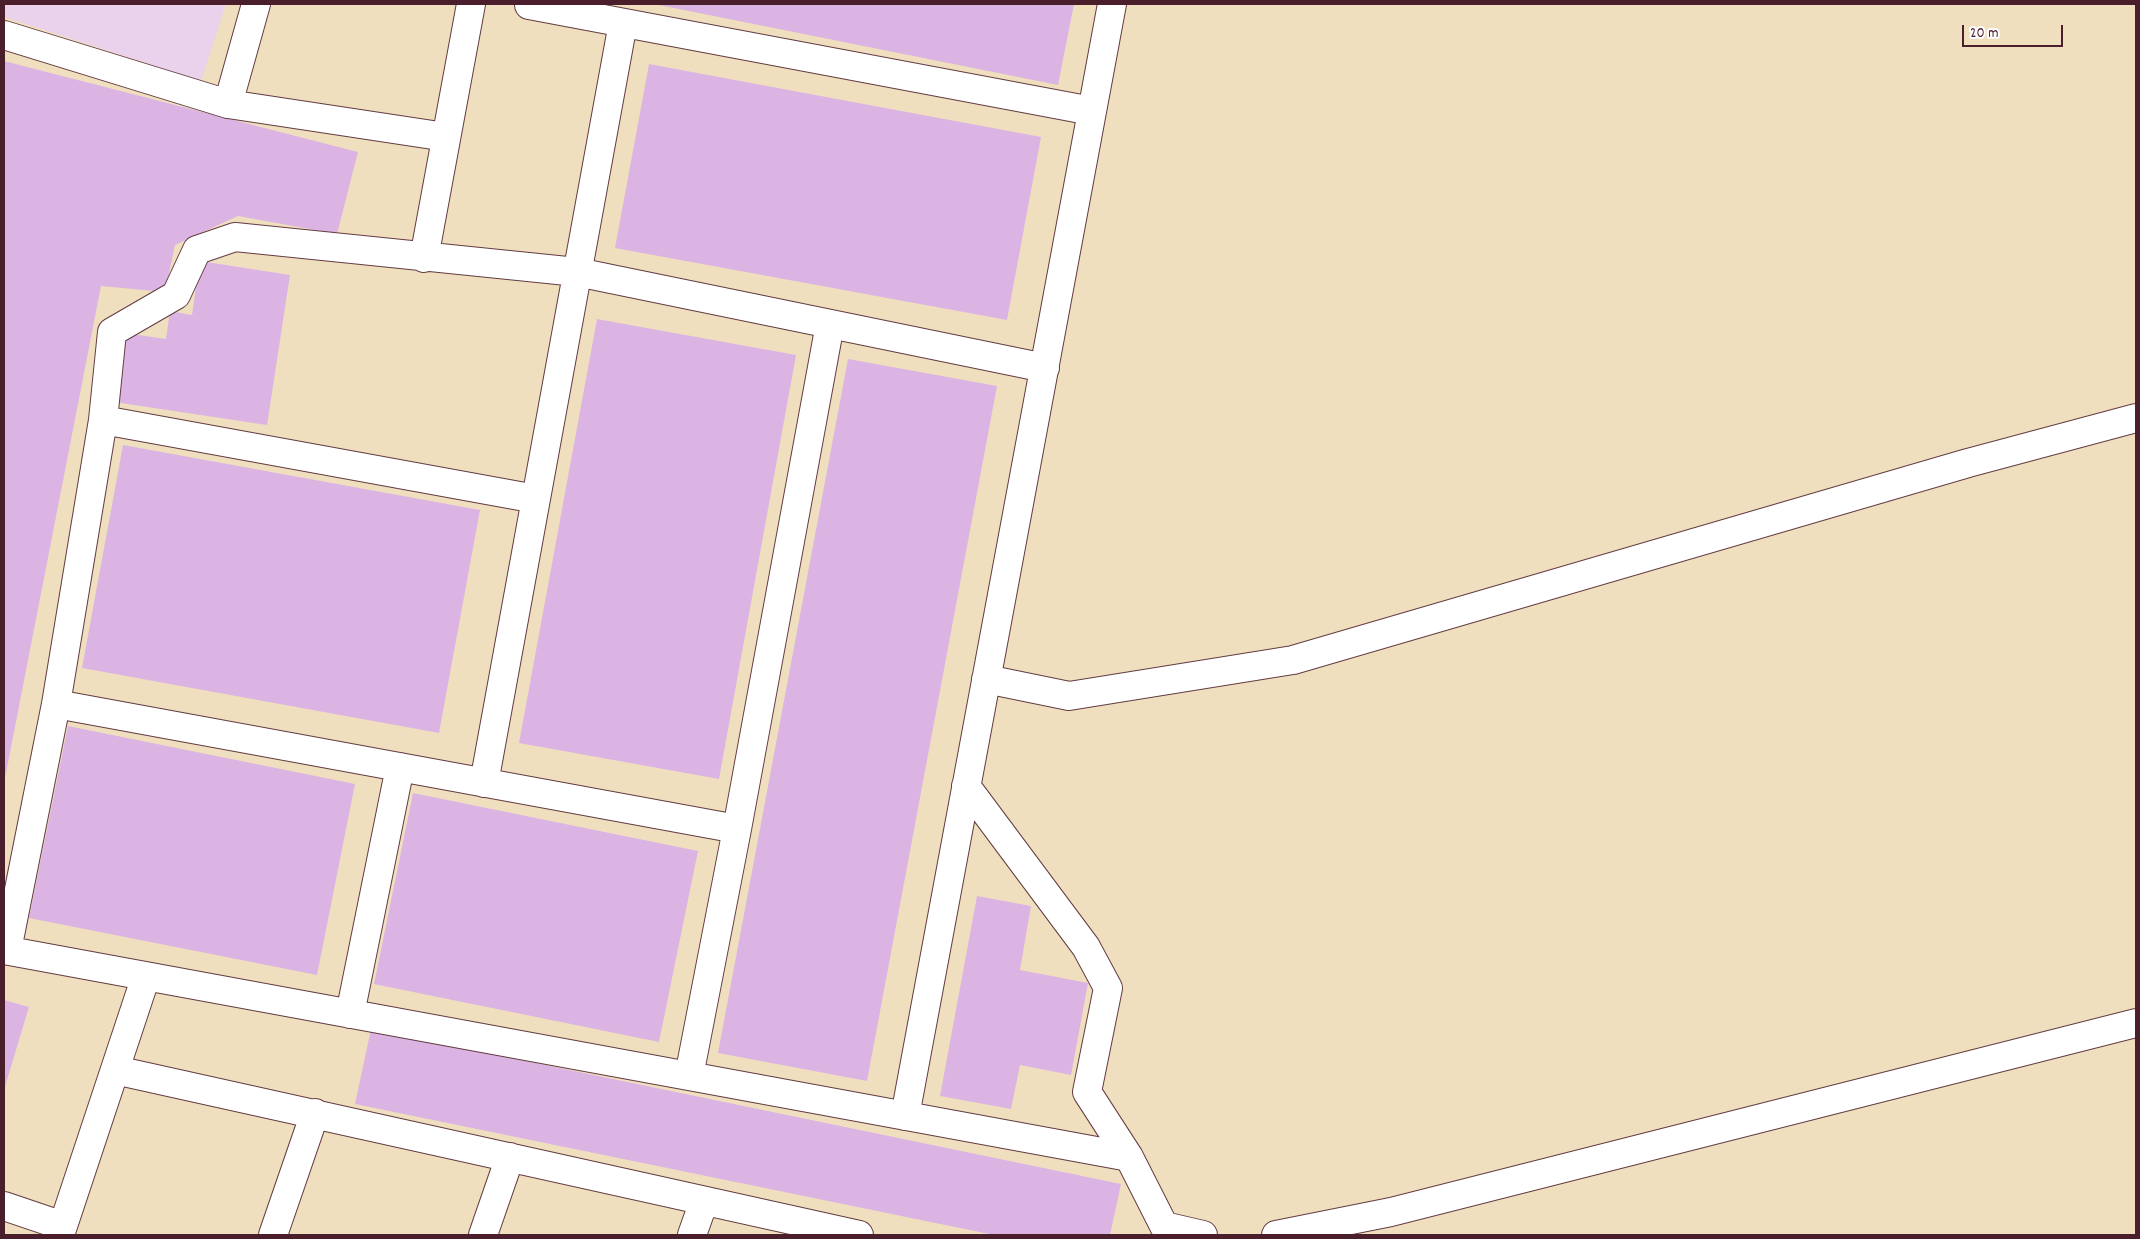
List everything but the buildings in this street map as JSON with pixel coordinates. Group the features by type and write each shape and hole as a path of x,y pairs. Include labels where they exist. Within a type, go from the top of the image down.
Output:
{"street":[{"path":"228,104 256,4"},
{"path":"424,258 471,4"},
{"path":"527,4 1092,111"},
{"path":"905,1116 1112,4"},
{"path":"484,783 623,23"},
{"path":"4,35 228,104 446,137"},
{"path":"1045,368 577,272 424,258 235,237 197,250 176,295 112,332 103,420 56,704 5,950 1129,1157"},
{"path":"689,1076 737,829 830,324"},
{"path":"986,679 1069,696 1293,660 1968,463 2136,418"},
{"path":"103,420 536,499"},
{"path":"56,704 737,829"},
{"path":"350,1014 400,767"},
{"path":"966,786 1086,947 1108,988 1087,1092 1129,1157 1164,1226 1203,1235"},
{"path":"4,1206 62,1230 146,976"},
{"path":"1276,1235 1392,1212 2136,1023"},
{"path":"115,1070 859,1235"},
{"path":"273,1235 315,1113"},
{"path":"483,1235 510,1158"},
{"path":"692,1235 704,1201"}],"shaded area":[{"path":"4,4 226,4 201,81 4,17"}]}
